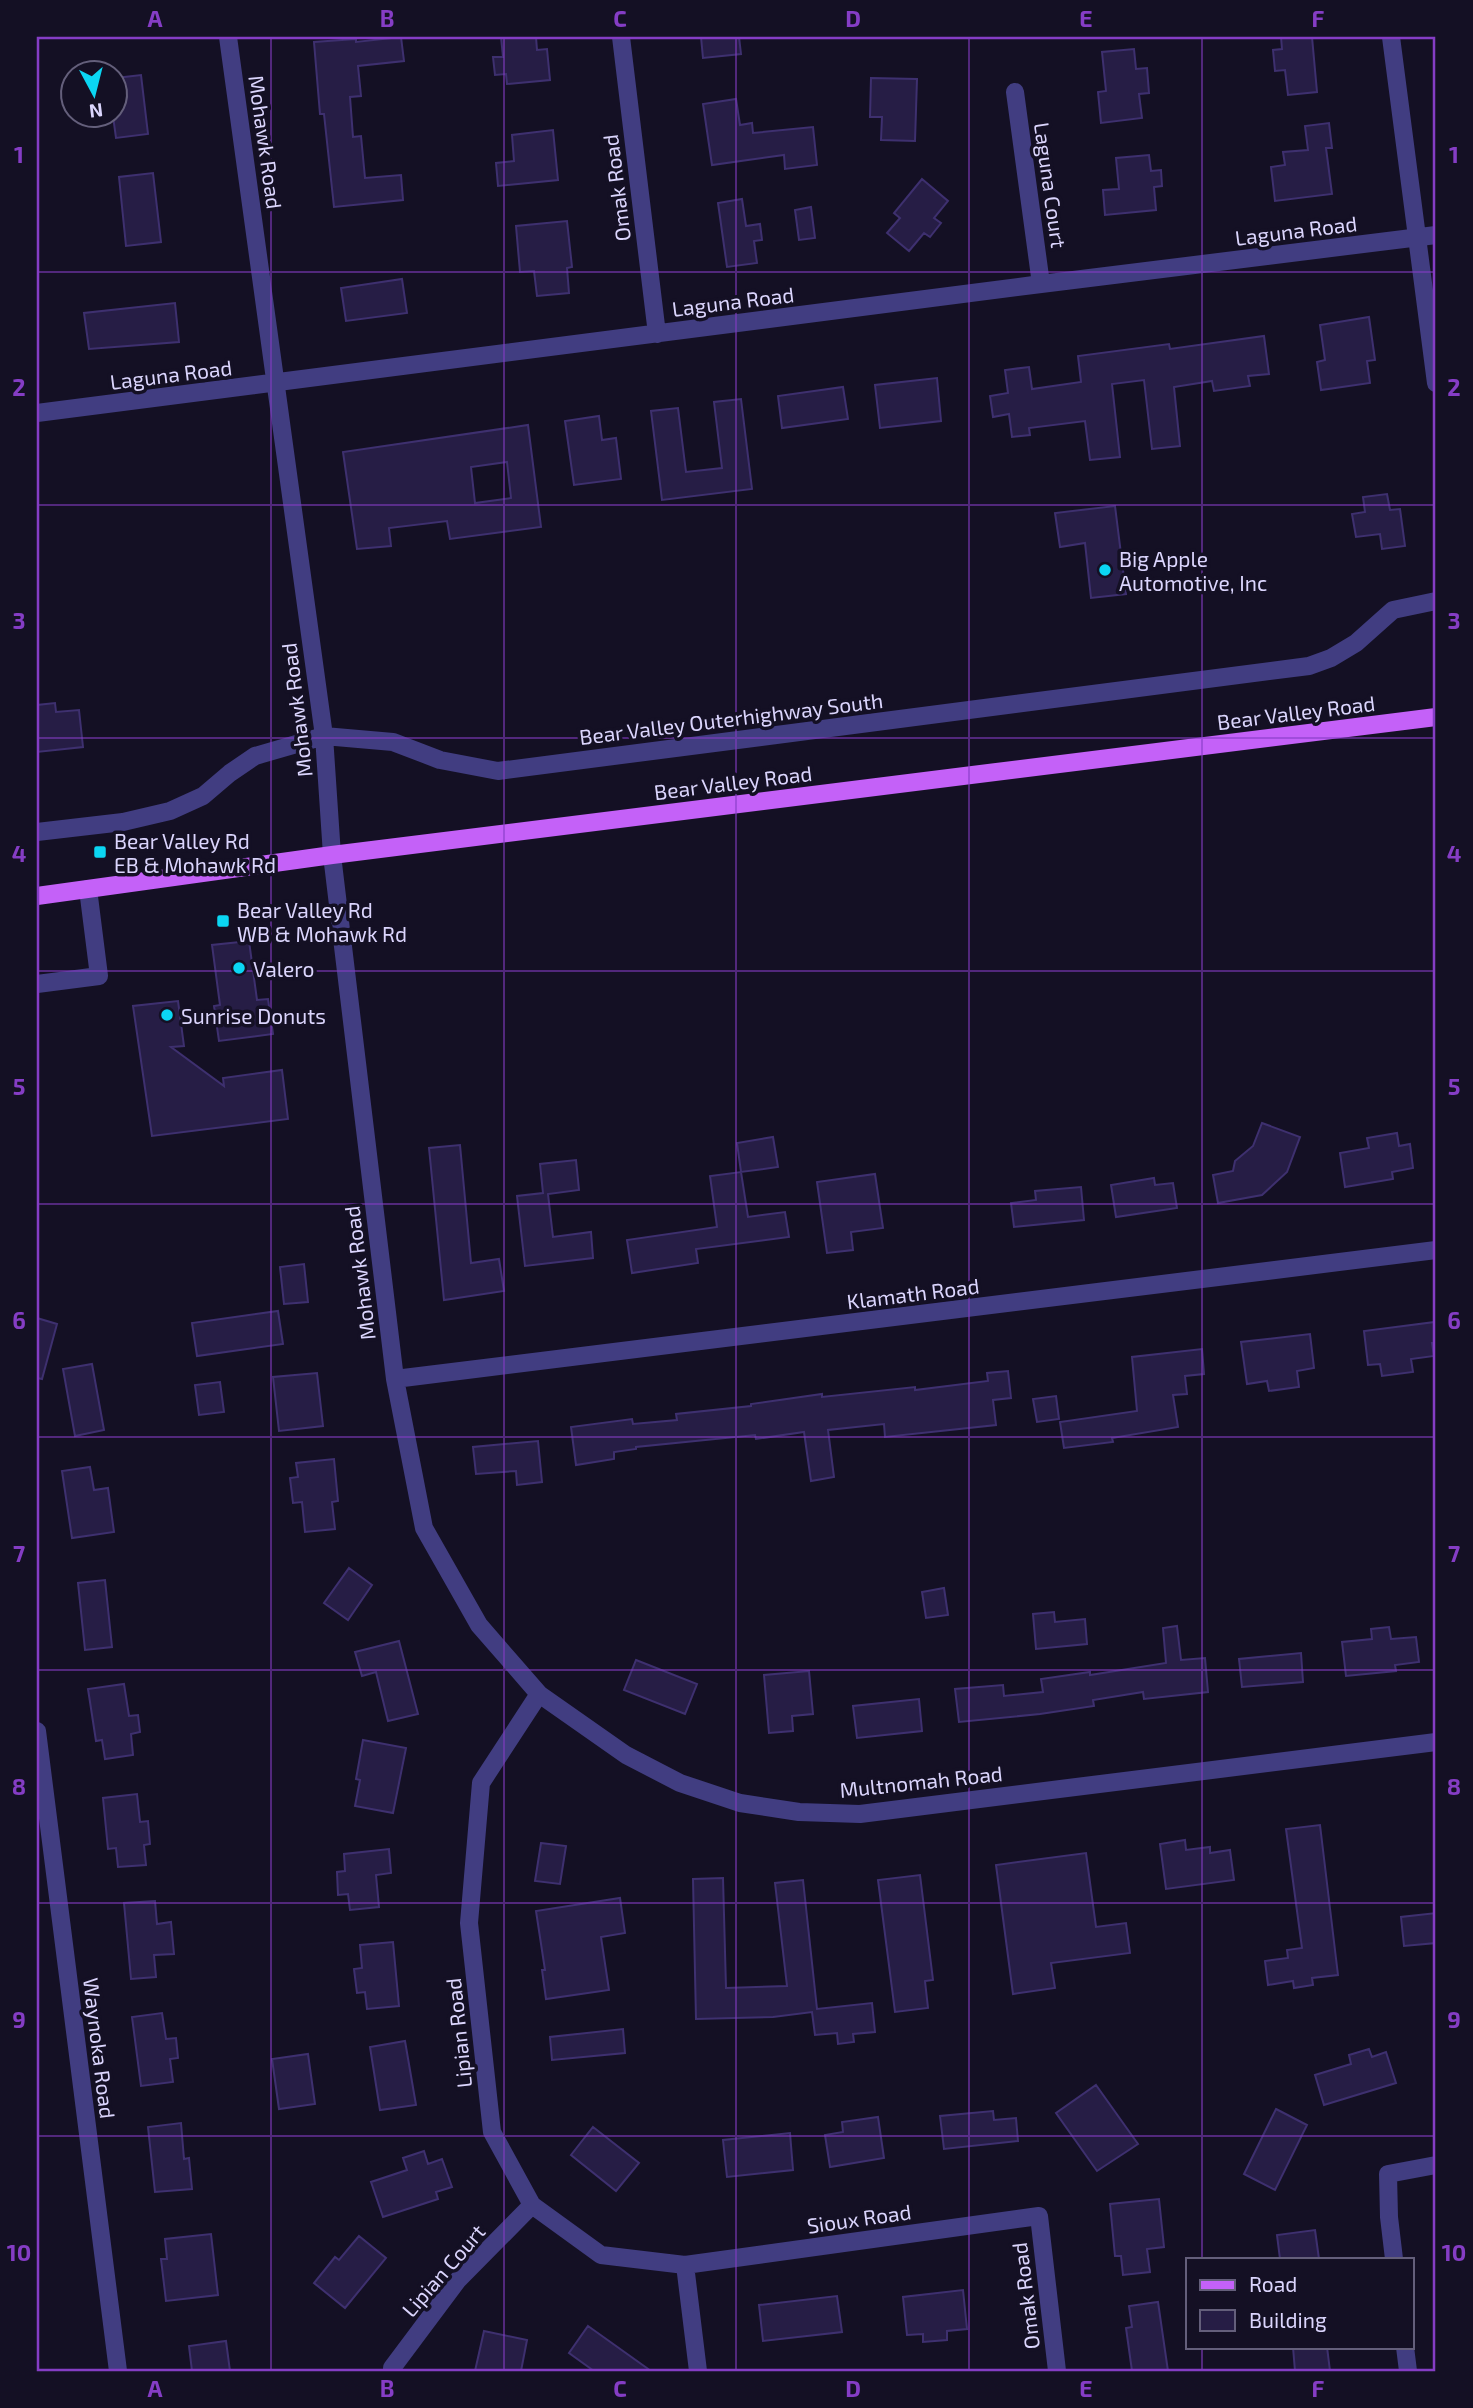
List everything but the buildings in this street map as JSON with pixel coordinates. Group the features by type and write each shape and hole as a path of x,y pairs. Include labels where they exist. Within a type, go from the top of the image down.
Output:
{"main road":[{"name":"Bear Valley Road","path":"37,896 332,855 1436,717"}],"street":[{"name":"Mohawk Road","path":"228,37 324,736 332,855 395,1379"},
{"name":"Omak Road","path":"621,37 657,334"},
{"path":"1391,37 1427,237 1436,383"},
{"name":"Laguna Court","path":"1016,92 1041,284"},
{"name":"Laguna Road","path":"37,413 1427,237"},
{"name":"Bear Valley Outerhighway South","path":"37,832 123,821 170,811 203,796 255,756 324,736 393,742 440,760 498,771 1309,666 1331,658 1356,643 1392,610 1436,601"},
{"path":"37,984 99,976 88,889"},
{"name":"Klamath Road","path":"395,1379 1436,1250"},
{"name":"Multnomah Road","path":"395,1379 424,1528 479,1625 539,1694 626,1755 680,1783 740,1803 799,1812 860,1814 1436,1742"},
{"name":"Lipian Road","path":"539,1694 481,1783 469,1923 492,2132 532,2205 601,2255 685,2265"},
{"name":"Waynoka Road","path":"37,1731 118,2371"},
{"path":"1394,2258 1388,2174 1436,2165"},
{"name":"Lipian Court","path":"392,2368 457,2281 532,2205"},
{"name":"Omak Road","path":"1039,2216 1057,2371"},
{"name":"Sioux Road","path":"685,2265 1039,2216"},
{"path":"685,2265 698,2371"},
{"path":"1405,2348 1408,2371"}],"place":[{"name":"Big Apple Automotive, Inc","path":"1105,570"},
{"name":"Bear Valley Rd EB & Mohawk Rd","path":"100,852"},
{"name":"Bear Valley Rd WB & Mohawk Rd","path":"223,921"},
{"name":"Valero","path":"239,968"},
{"name":"Sunrise Donuts","path":"167,1015"}]}
